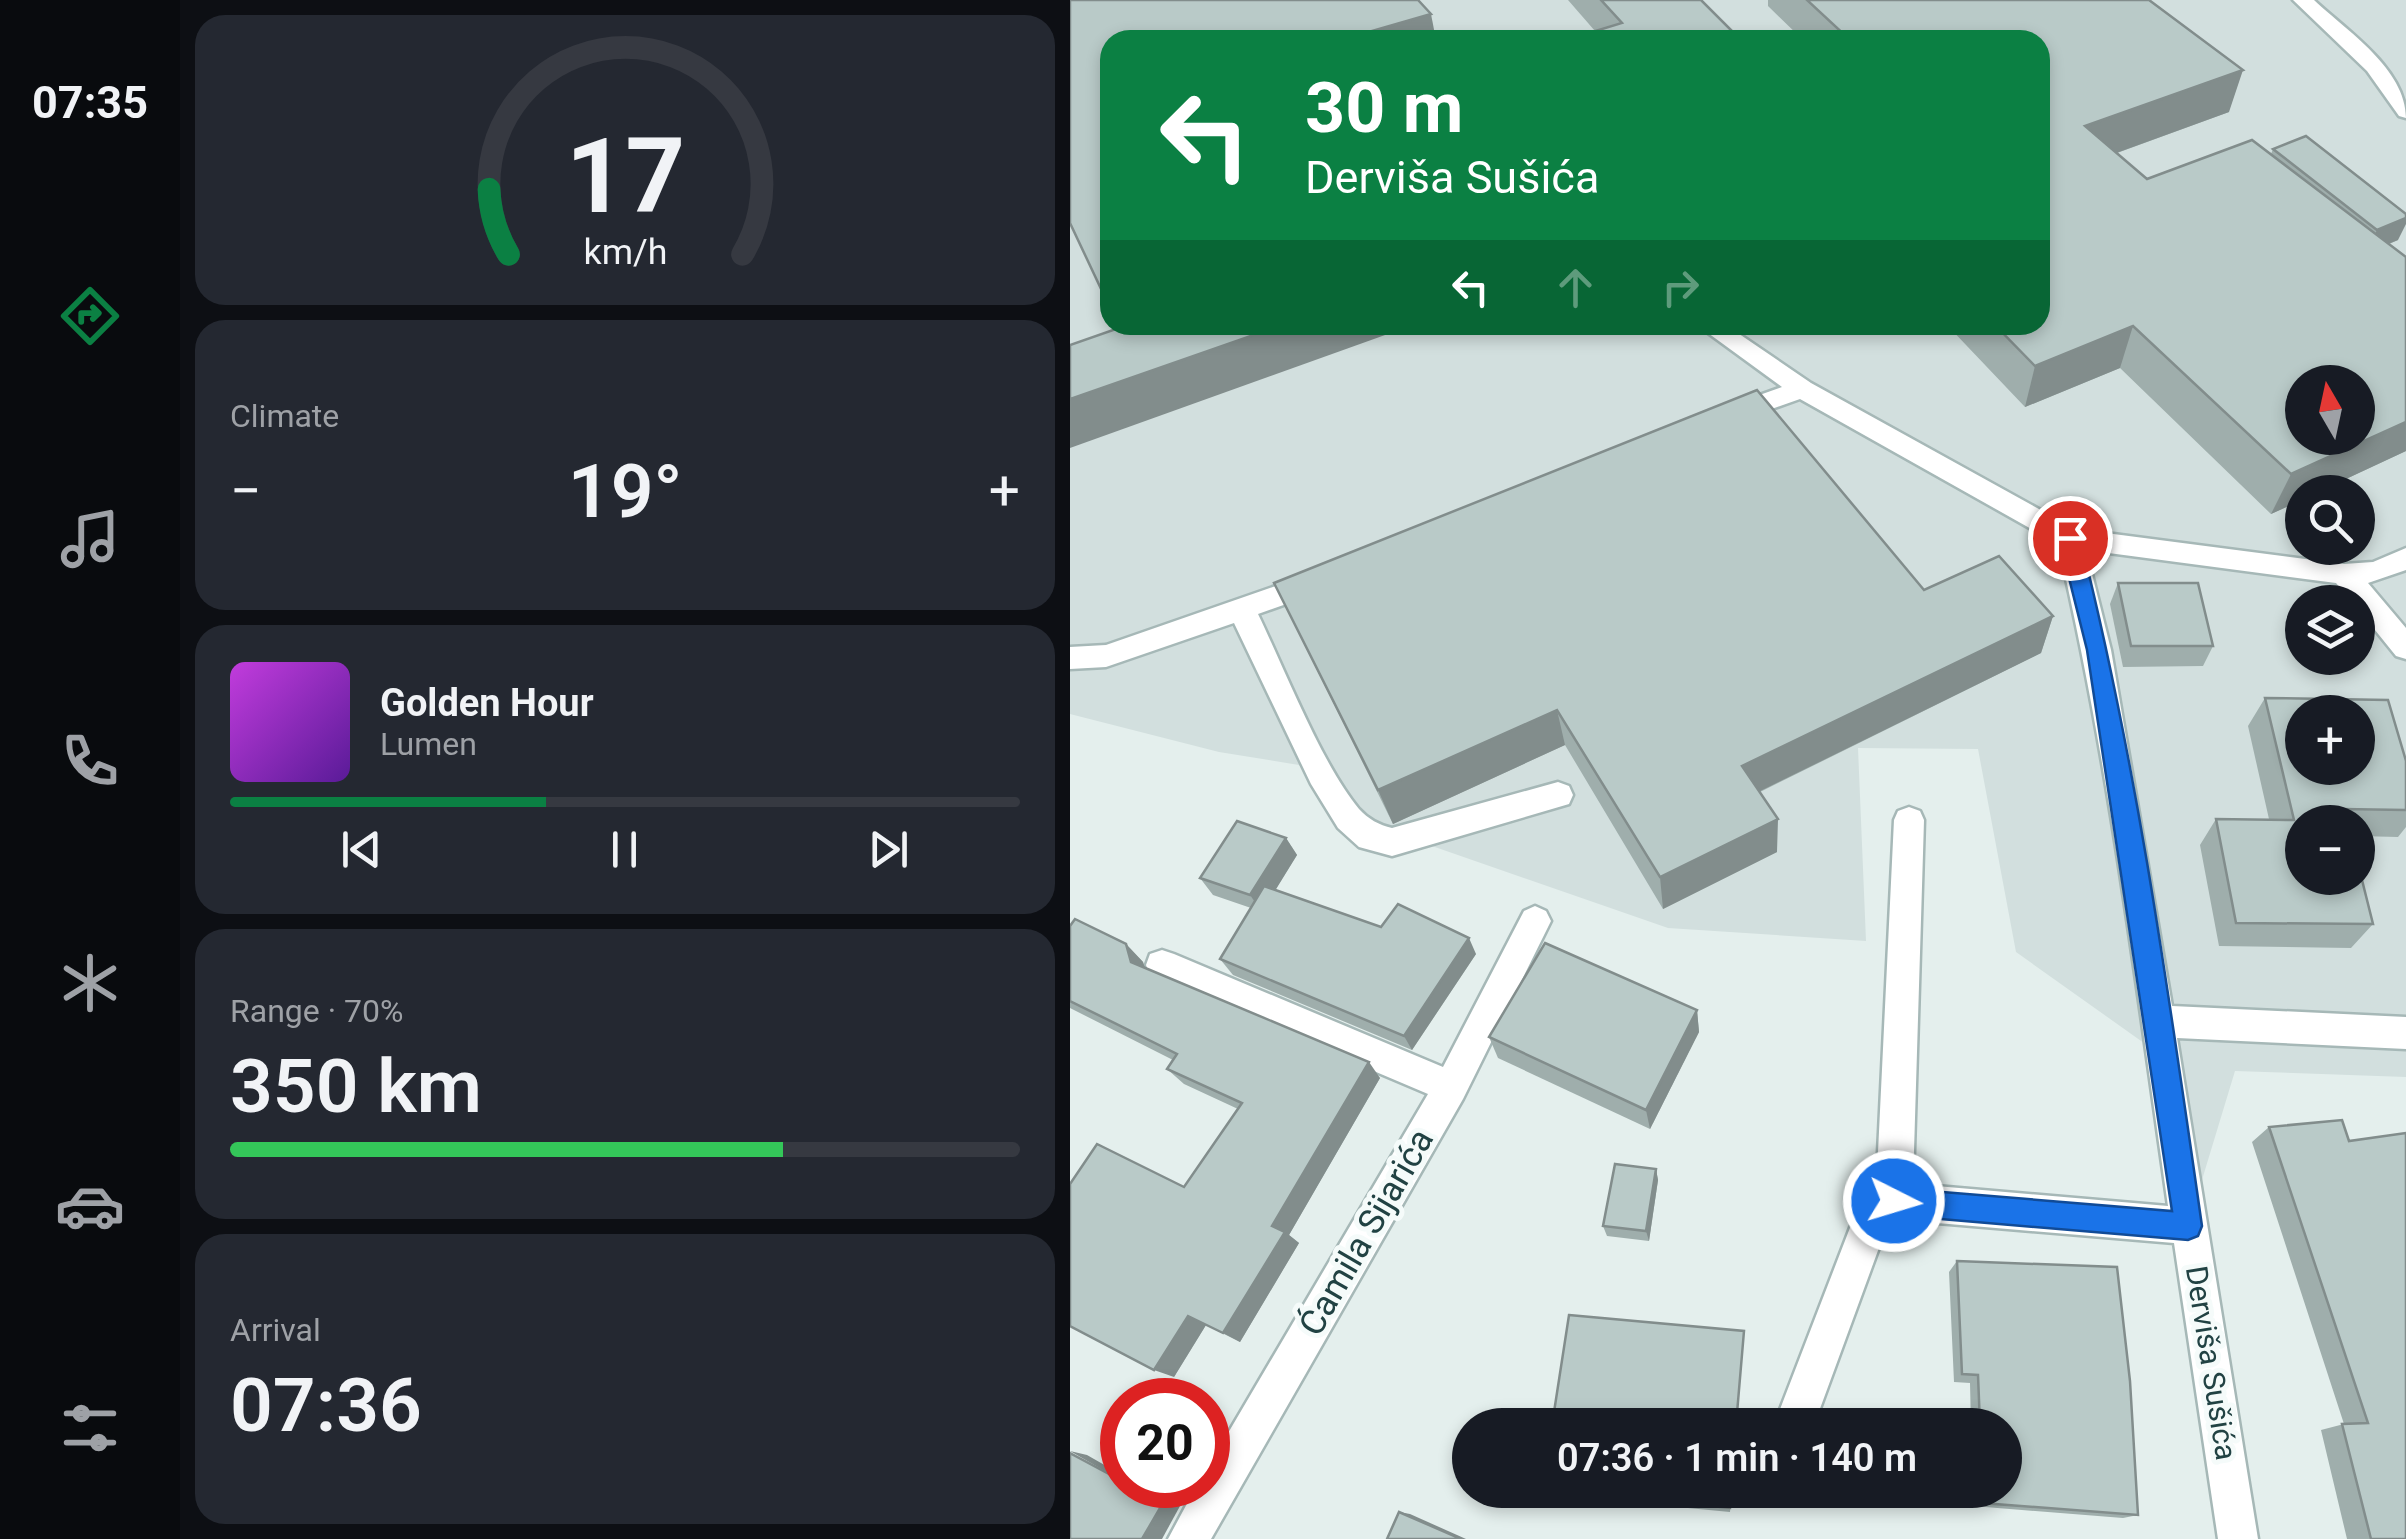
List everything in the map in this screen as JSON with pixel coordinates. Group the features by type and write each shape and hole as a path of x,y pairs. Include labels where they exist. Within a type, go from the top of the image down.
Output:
{"street":[{"path":"2303,0 2374,67 2406,112"},
{"path":"1724,335 1802,389 2070,538 2344,574 2376,572 2406,558"},
{"path":"1696,428 1802,389"},
{"name":"Derviša Sušića","path":"2070,538 2098,650 2238,1539"},
{"path":"1070,658 1106,656 1242,612 1343,572"},
{"path":"2344,574 2406,648"},
{"path":"1242,612 1322,775 1349,820 1370,837 1392,842 1558,796"},
{"path":"1800,1408 1866,1233 1894,1201 1909,820"},
{"name":"Ćamila Sijarića","path":"1188,1539 1451,1087 1535,921"},
{"path":"1162,966 1451,1087"},
{"path":"2158,1021 2406,1034"},
{"path":"1894,1201 2188,1226"}],"shaded area":[{"path":"1070,0 2406,0 2406,1077 2235,1071 2188,1226 2165,1058 2016,952 1978,749 1858,748 1866,941 1668,928 1366,823 1299,765 1219,752 1070,714"}],"building":[{"path":"1070,0 1418,0 1431,14 1376,30 1100,30 1100,287 1070,223"},
{"path":"1601,0 1701,0 1731,30 1599,30 1622,23"},
{"path":"1807,0 2149,0 2243,70 2085,126 2147,179 2252,140 2406,257 2406,422 2375,436 2375,365 2285,365 2285,455 2333,455 2291,474 2133,326 2035,366 2005,335 2050,335 2050,30 1839,30"},
{"path":"2306,136 2406,214 2406,218 2377,230 2273,149"},
{"path":"1100,335 1253,335 1070,399 1070,345"},
{"path":"1757,390 1924,590 1999,556 2053,616 1742,766 1778,819 1660,877 1557,710 1378,790 1274,583"},
{"path":"2118,583 2198,583 2213,646 2131,646"},
{"path":"2265,698 2285,698 2285,782"},
{"path":"2375,700 2388,700 2406,761 2406,810 2375,810 2375,805 2290,805 2286,785 2375,785"},
{"path":"2216,819 2285,820 2285,895 2366,895 2373,924 2236,923"},
{"path":"1237,821 1286,838 1250,895 1200,878"},
{"path":"1264,886 1381,927 1398,904 1469,938 1404,1036 1220,959"},
{"path":"1075,919 1126,944 1131,962 1369,1062 1272,1226 1285,1232 1223,1333 1188,1316 1154,1370 1070,1326 1070,1184 1097,1144 1184,1187 1242,1103 1167,1069 1177,1054 1070,1001 1070,926"},
{"path":"1545,943 1697,1010 1646,1110 1489,1037"},
{"path":"2342,1120 2349,1141 2406,1133 2406,1539 2371,1539 2342,1424 2368,1423 2269,1127"},
{"path":"1615,1164 1656,1169 1646,1231 1603,1226"},
{"path":"1957,1261 2117,1267 2130,1381 2138,1515 2022,1506 2022,1408 1979,1408 1978,1375 1962,1374"},
{"path":"1569,1315 1744,1331 1737,1408 1555,1408"},
{"path":"1070,1453 1100,1469 1100,1508 1160,1508 1142,1539 1070,1539"},
{"path":"1399,1512 1461,1539 1387,1539"}],"route":[{"path":"1894,1201 2188,1226 2165,1058 2098,650 2070,538"}]}
